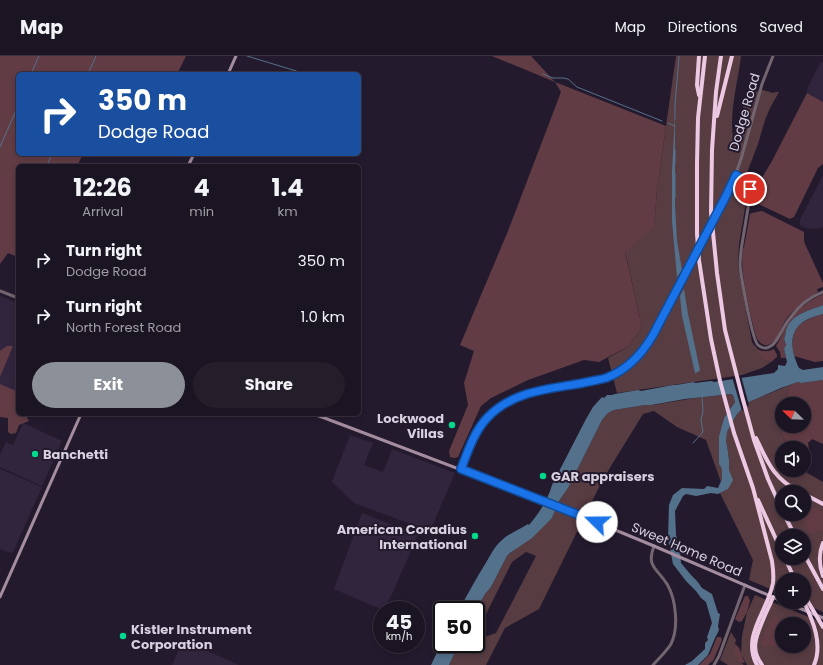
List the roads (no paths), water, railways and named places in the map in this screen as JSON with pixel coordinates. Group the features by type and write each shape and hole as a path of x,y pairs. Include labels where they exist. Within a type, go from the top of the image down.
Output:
{"highway":[{"path":"699,56 697,84 700,102"},
{"path":"705,56 698,118 697,234 699,260 711,338 718,371 738,443 753,488 772,561 774,578 771,596 755,641 756,653 762,665"},
{"path":"721,56 716,92 712,150 712,234 725,330 754,440 775,494"},
{"path":"714,126 732,56"},
{"path":"751,428 773,471 788,485"},
{"path":"753,488 775,537"},
{"path":"811,498 823,504"},
{"path":"823,543 819,560 823,576"},
{"path":"810,565 823,588"},
{"path":"757,665 752,655 752,638 771,596"},
{"path":"811,607 822,626"},
{"path":"807,609 820,638 821,646 819,656 814,665"}],"main road":[{"path":"229,72 236,56"},
{"path":"0,597 80,416"},
{"name":"Sweet Home Road","path":"319,416 567,510 775,598"},
{"path":"802,609 823,618"}],"street":[{"name":"Dodge Road","path":"461,469 472,440 481,425 504,403 515,397 528,393 606,378 622,370 640,354 653,335 736,175 762,84 773,56"},
{"path":"736,175 748,184 750,191 740,266 753,331 758,345 765,348 773,346 791,316 811,298 823,292"},
{"path":"0,291 16,297"},
{"path":"653,665 671,644 674,636 676,616 671,591 654,568 651,560 654,546"},
{"path":"714,665 719,656 745,585"}],"water":[{"path":"675,115 675,204 677,241 682,270 677,277 672,221 672,172"},
{"path":"684,289 700,370 695,373 682,316 680,296"},
{"path":"823,305 823,314 808,319 798,327 792,344 794,356 799,368 803,370 823,367 823,380 801,383 798,382 749,402 737,414 727,432 726,442 729,470 733,480 728,489 718,494 711,493 696,496 686,494 683,496 675,511 676,535 681,563 702,588 712,594 718,613 720,614 718,626 719,630 708,655 698,665 685,665 692,661 705,649 705,643 708,640 707,637 712,623 706,602 686,581 673,564 668,538 669,505 673,495 682,488 704,489 707,486 718,488 722,479 722,469 719,464 719,436 724,418 735,402 733,395 731,394 645,405 614,410 608,413 602,420 568,488 559,501 552,518 532,538 507,556 491,587 481,601 464,601 497,545 504,538 528,524 529,525 540,511 586,419 593,407 602,397 604,398 607,395 694,382 714,382 774,373 778,369 778,365 785,366 787,362 784,349 786,345 784,339 786,328 794,318"},
{"path":"437,653 455,653 449,665 431,665"}],"waterway":[{"path":"32,72 39,56"},
{"path":"89,72 96,56"},
{"path":"247,56 299,72"},
{"path":"675,119 679,56"},
{"path":"543,74 553,78 568,79 577,87 662,121"},
{"path":"0,147 16,111"},
{"path":"668,123 675,126"},
{"path":"675,150 675,163"},
{"path":"48,164 51,156"},
{"path":"675,174 675,197"},
{"path":"693,443 703,432 701,420 703,411 702,397"}],"place":[{"name":"Lockwood Villas","path":"452,425"},
{"name":"Banchetti","path":"35,454"},
{"name":"GAR appraisers","path":"543,476"},
{"name":"American Coradius International","path":"475,536"},
{"name":"Kistler Instrument Corporation","path":"123,636"}]}
